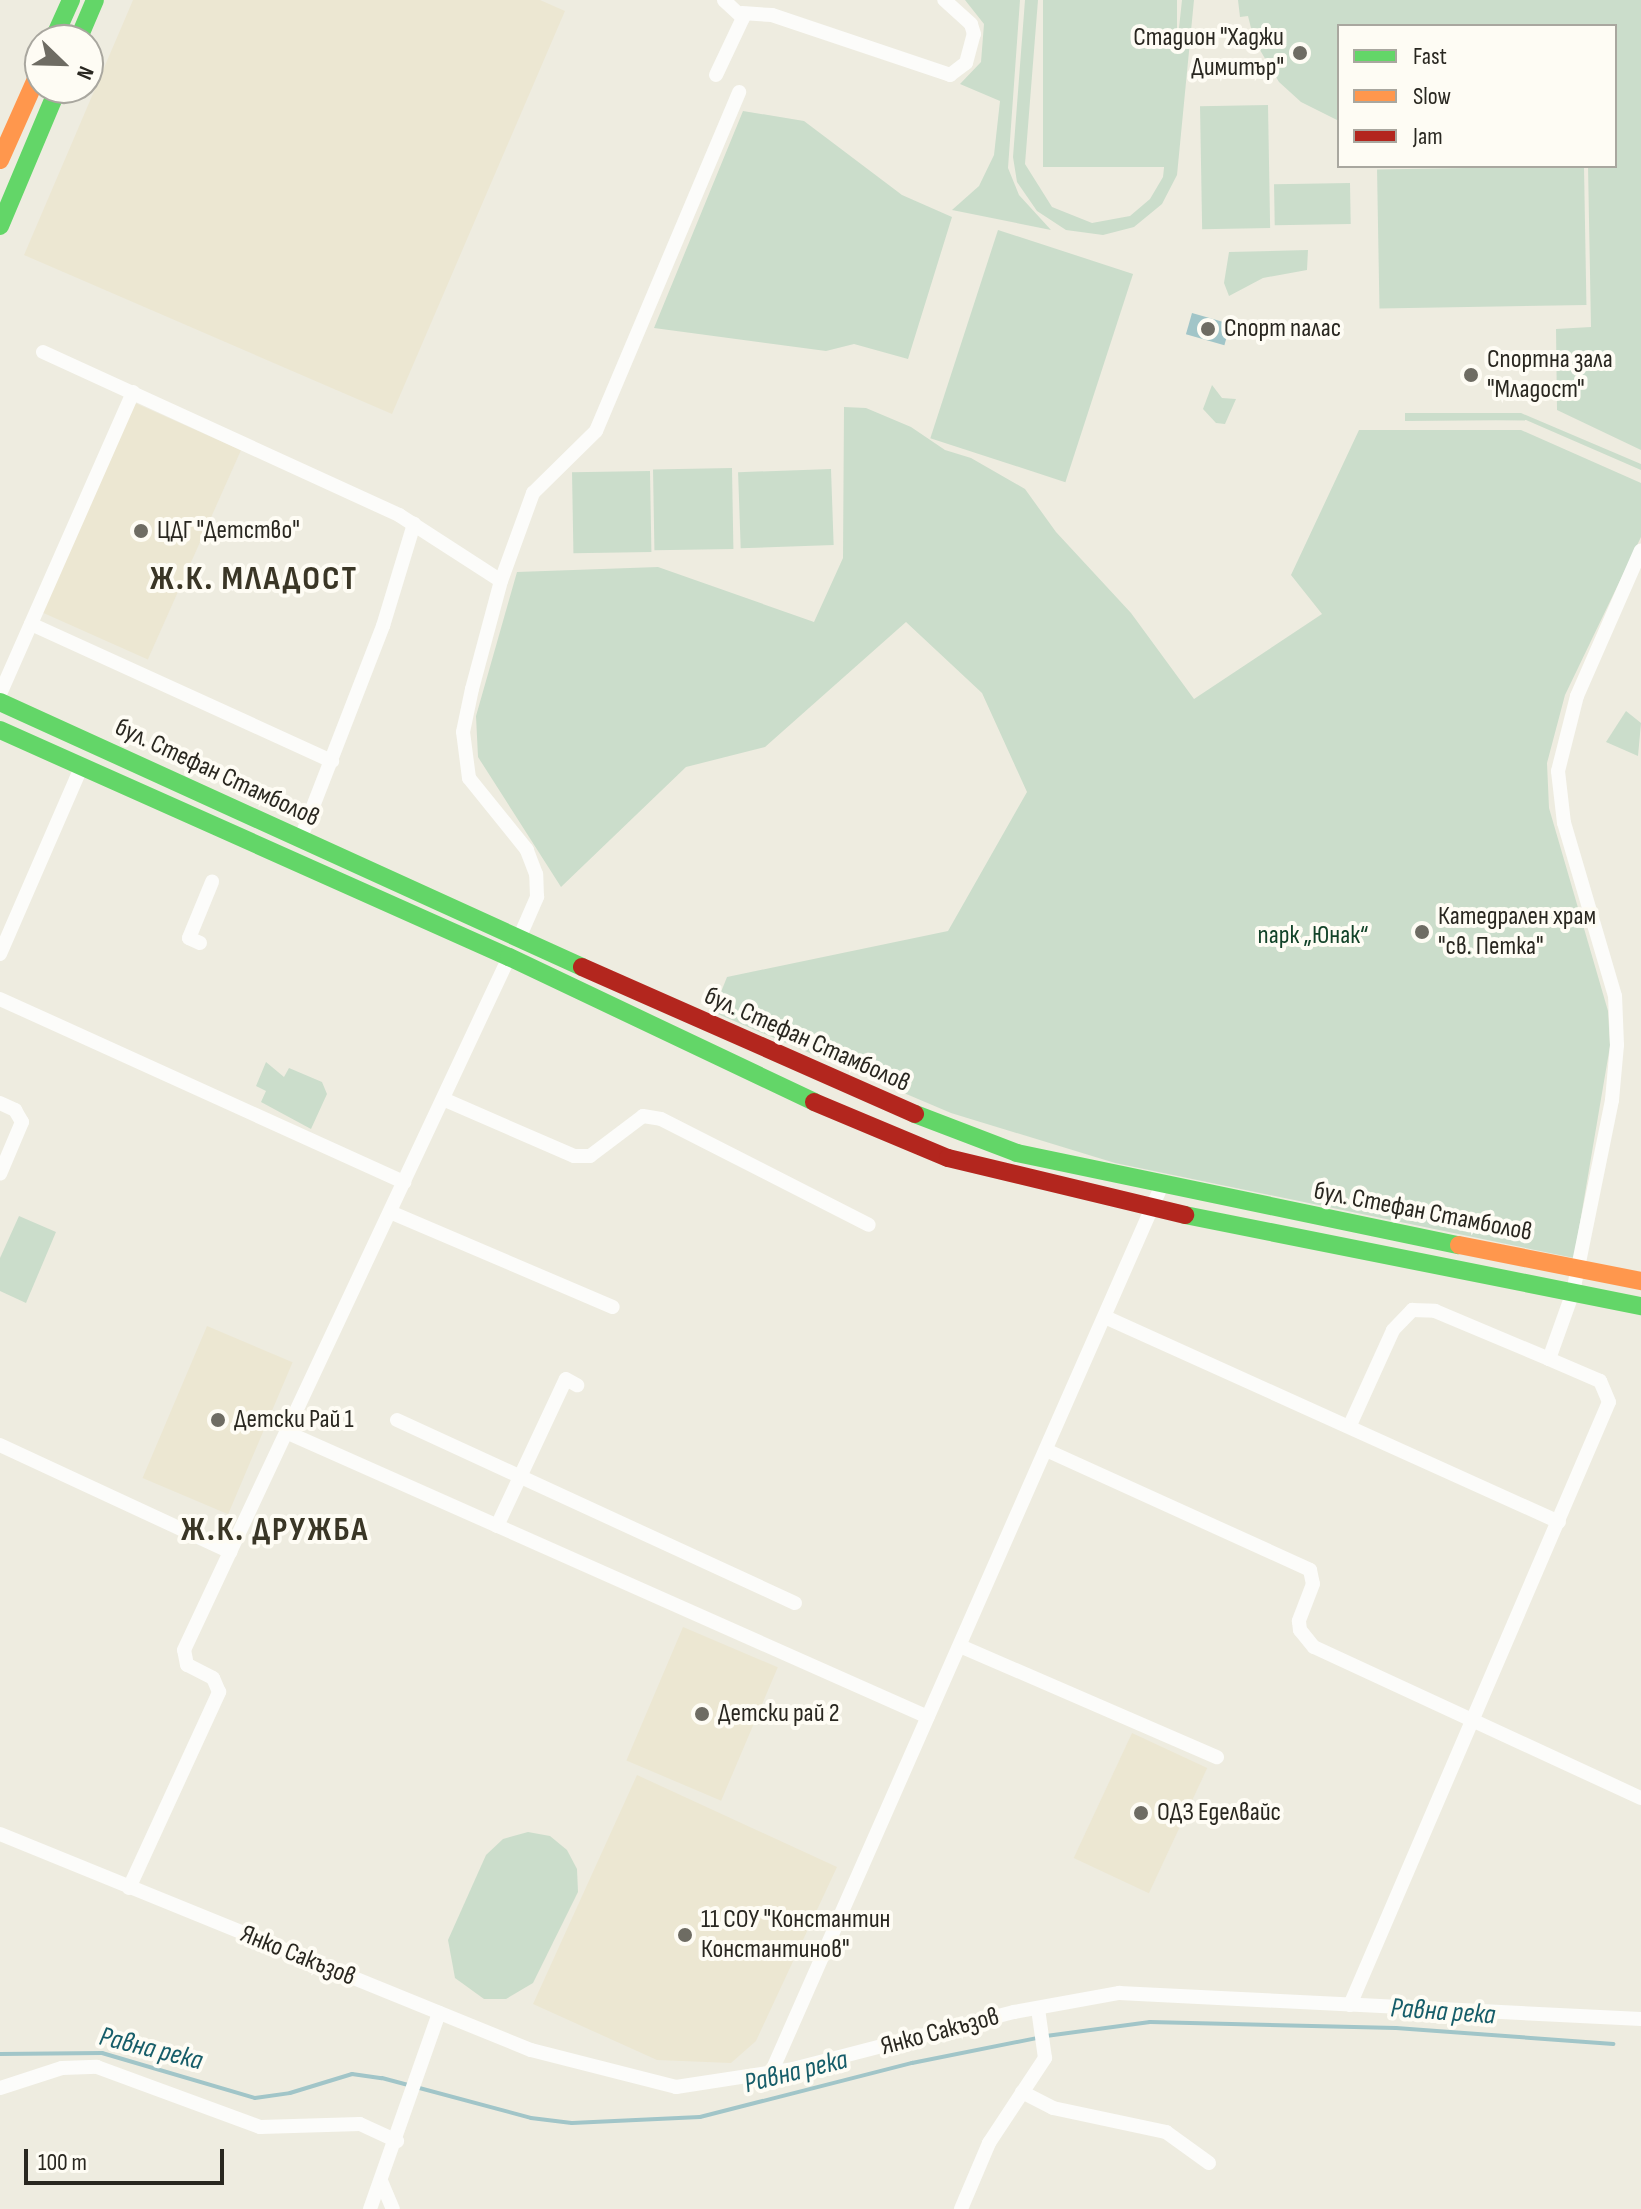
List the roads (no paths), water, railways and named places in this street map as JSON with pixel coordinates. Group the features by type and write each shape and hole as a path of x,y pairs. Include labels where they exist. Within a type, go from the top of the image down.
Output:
{"main road":[{"path":"60,24 71,0"},
{"path":"85,24 95,0"},
{"path":"0,160 25,104"},
{"path":"0,226 51,104"},
{"name":"бул. Стефан Стамболов","path":"0,702 300,840 520,936 857,1092 1017,1153 1161,1187 1641,1281"},
{"name":"бул. Стефан Стамболов","path":"0,730 509,957 849,1118 948,1158 1012,1178 1152,1208 1641,1306"},
{"path":"509,957 520,936"}],"street":[{"path":"724,0 742,13 772,15 950,75 966,63 974,34 971,24 944,0"},
{"path":"716,75 736,40 742,13"},
{"path":"520,936 537,897 536,874 527,850 469,778 464,755 472,689 501,581 533,493 596,431 739,92"},
{"path":"43,352 414,524 501,581"},
{"path":"0,694 133,392"},
{"path":"300,840 383,626 414,524"},
{"path":"1549,1359 1573,1292 1615,1081 1616,1008 1562,812 1558,771 1577,696 1641,550"},
{"path":"31,624 332,761"},
{"path":"0,954 81,768"},
{"path":"200,943 189,938 212,882"},
{"path":"129,1888 219,1692 216,1681 187,1665 183,1654 509,957"},
{"path":"0,999 404,1182"},
{"path":"443,1099 574,1156 590,1156 643,1116 661,1119 869,1225"},
{"path":"0,1103 15,1110 22,1122 0,1174"},
{"path":"771,2073 1161,1187"},
{"path":"390,1212 613,1307"},
{"path":"1350,1425 1393,1330 1412,1310 1435,1311 1600,1381 1609,1402 1350,2005"},
{"path":"1105,1317 1559,1522"},
{"path":"497,1526 566,1379 577,1385"},
{"path":"397,1420 795,1603"},
{"path":"286,1432 928,1717"},
{"path":"0,1445 230,1552"},
{"path":"1046,1450 1294,1560 1310,1570 1313,1584 1299,1621 1306,1639 1463,1712 1472,1723 1641,1798"},
{"path":"960,1646 1217,1757"},
{"name":"Янко Сакъзов","path":"0,1834 531,2050 646,2084 708,2085 771,2073 1039,2016 1119,1993 1641,2019"},
{"path":"370,2209 397,2141 439,2013"},
{"path":"961,2209 989,2143 1045,2058 1045,2041 1039,2016"},
{"path":"0,2088 62,2068 97,2067 260,2127 360,2124 397,2141"},
{"path":"1022,2092 1053,2108 1166,2132 1209,2163"},
{"path":"381,2181 393,2209"}],"water":[{"name":"Спорт палас","path":"1192,313 1230,324 1224,345 1186,334"}],"waterway":[{"name":"Равна река","path":"1046,2036 1150,2022 1396,2028 1613,2044"},
{"name":"Равна река","path":"0,2054 102,2053 255,2098 290,2093 352,2074 382,2078 531,2118 572,2123 700,2117 912,2063 1037,2038"}],"place":[{"name":"Стадион \"Хаджи Димитър\"","path":"1300,53"},
{"name":"Спорт палас","path":"1208,329"},
{"name":"Спортна зала \"Младост\"","path":"1471,375"},
{"name":"ЦДГ \"Детство\"","path":"141,531"},
{"name":"Катедрален храм \"св. Петка\"","path":"1422,932"},
{"name":"Детски Рай 1","path":"218,1420"},
{"name":"Детски рай 2","path":"702,1714"},
{"name":"ОДЗ Еделвайс","path":"1141,1813"},
{"name":"11 СОУ \"Константин Константинов\"","path":"685,1935"}],"district":[{"name":"Ж.К. МЛАДОСТ","path":"254,579"},
{"name":"Ж.К. ДРУЖБА","path":"275,1530"}],"park label":[{"name":"парк „Юнак“","path":"1313,936"}]}
